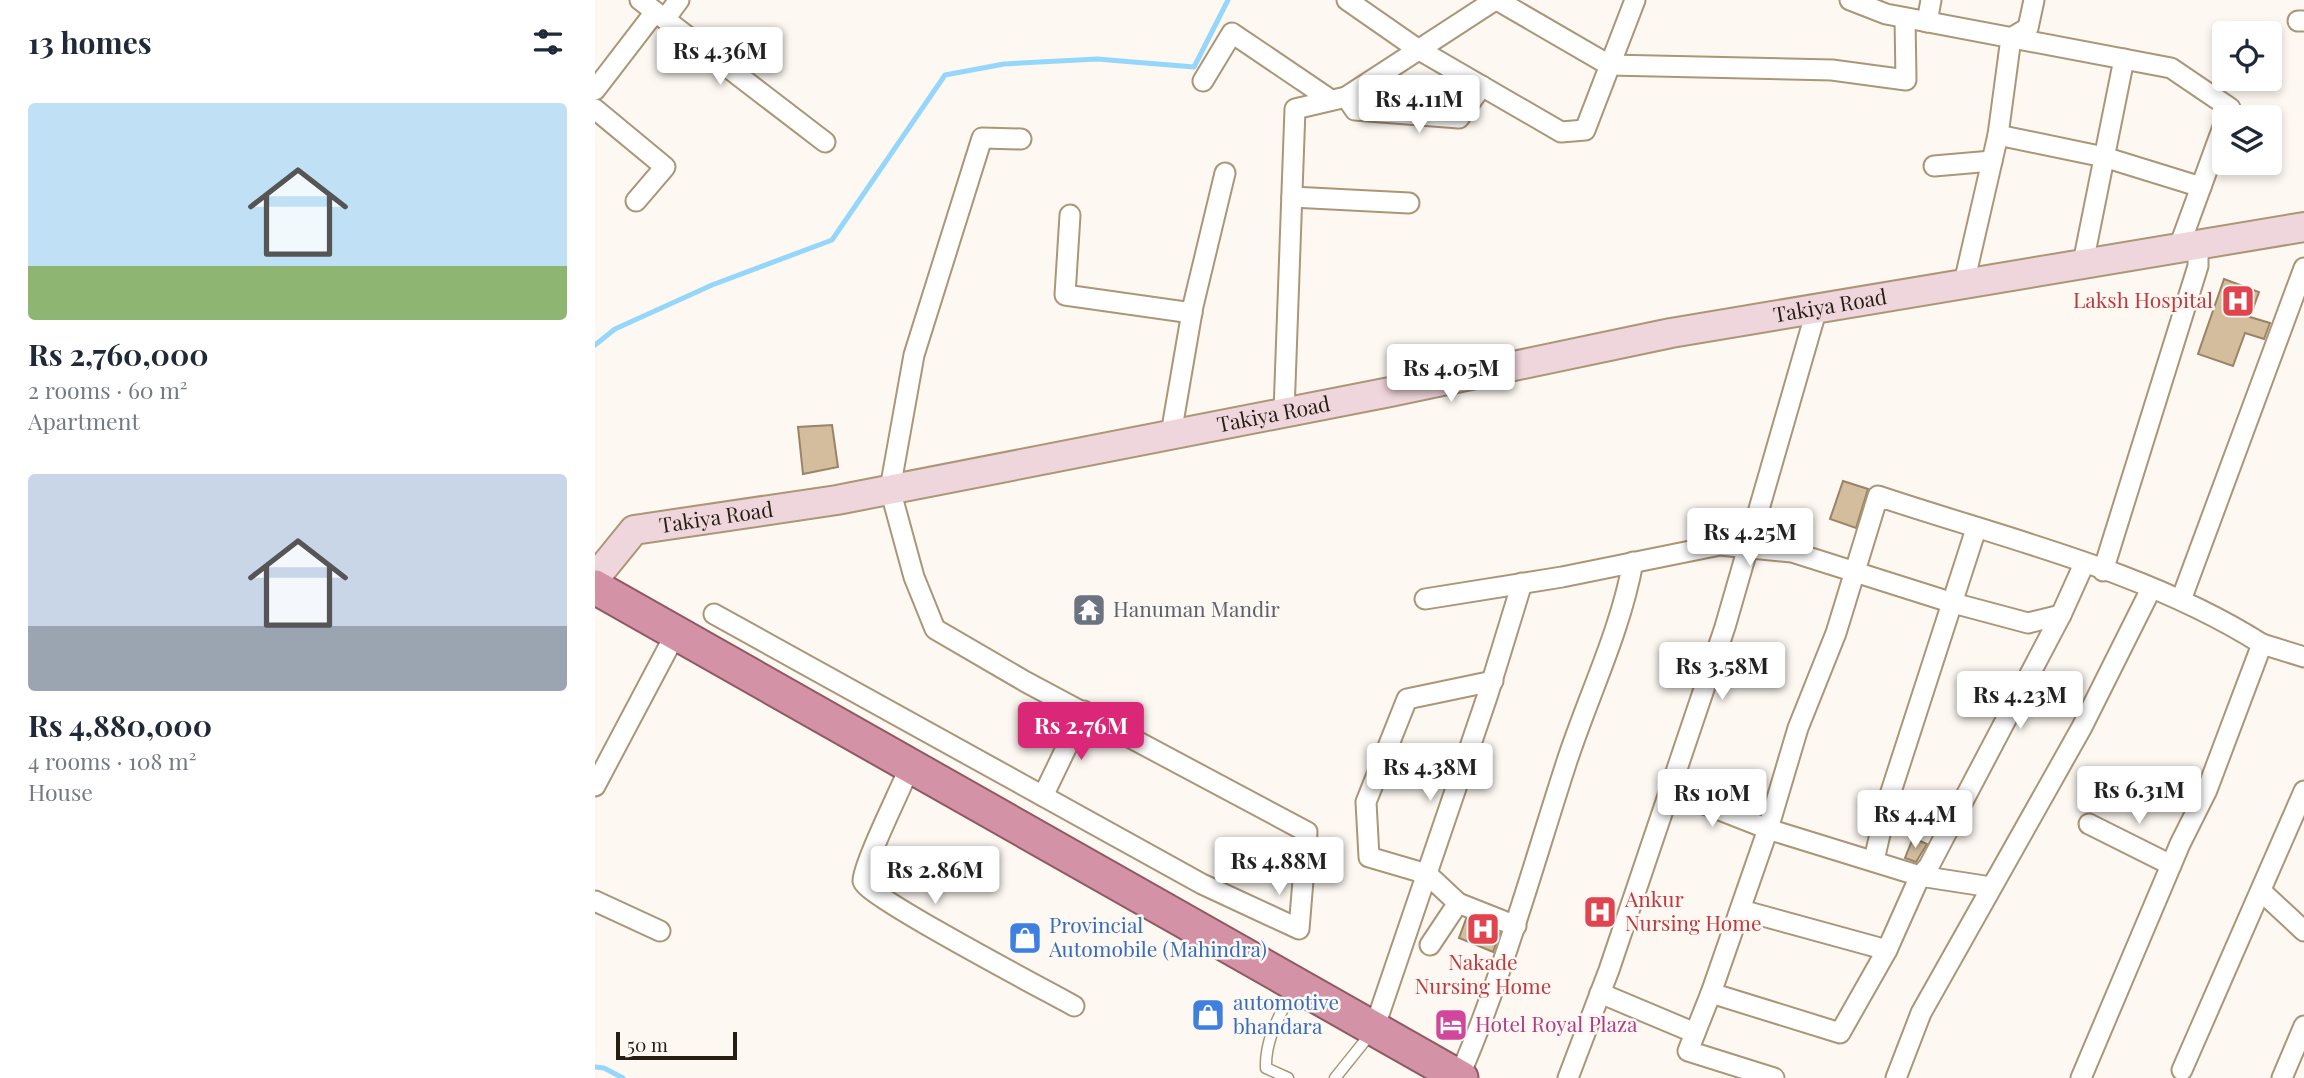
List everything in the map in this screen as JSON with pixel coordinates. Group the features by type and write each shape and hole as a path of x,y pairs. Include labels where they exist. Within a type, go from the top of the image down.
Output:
{"highway":[{"path":"595,587 1460,1078"}],"main road":[{"name":"Takiya Road","path":"595,579 634,530 890,489 1671,333 2304,227"}],"street":[{"path":"595,89 653,10 679,0"},
{"path":"1347,0 1416,48 1561,132 1585,130 1635,0"},
{"path":"1284,412 1295,109 1339,99 1495,0 1609,65 1832,70 1906,80 1905,18"},
{"path":"1850,0 1905,18 2171,68 2226,105"},
{"path":"1927,22 1931,0"},
{"path":"2011,38 2028,28 2034,0"},
{"path":"653,10 825,142"},
{"path":"1203,81 1232,33 1355,110 1459,118 1482,86"},
{"path":"1964,283 1998,135 2011,38"},
{"path":"2083,263 2124,59"},
{"path":"595,109 665,167 636,201"},
{"path":"1998,135 2104,157 2201,187"},
{"path":"714,614 1202,884 1299,929 1307,832 1026,682 935,629 914,577 890,489 914,355 982,138 1021,139"},
{"path":"2103,571 2198,266 2189,246 2201,187 2212,157"},
{"path":"1934,166 1992,161"},
{"path":"1171,434 1192,313 1225,173"},
{"path":"1292,197 1409,203"},
{"path":"1070,215 1065,295 1192,313"},
{"path":"2181,600 2230,461 2304,268"},
{"path":"1568,1078 1671,791 1748,548 1817,308"},
{"path":"1774,1078 1744,1074 1688,1051 1741,910 1798,728 1836,633 1878,496 2103,571 2218,616 2262,644 2303,653"},
{"path":"1874,860 1887,804 1976,529"},
{"path":"1425,599 1720,545 1792,552 1953,603 2028,623 2060,615"},
{"path":"1460,1078 1516,926 1567,761 1625,608 1633,562"},
{"path":"1711,993 1840,1033 1887,950 1920,876 1929,866 2084,564"},
{"path":"1374,1030 1493,681 1522,583"},
{"path":"1896,1078 1921,1013 2082,727 2151,589"},
{"path":"595,786 676,633"},
{"path":"2081,1078 2171,865 2207,790 2262,644"},
{"path":"1493,681 1407,699 1366,802 1370,857 1427,874 1458,903 1516,926"},
{"path":"1043,796 1084,711"},
{"path":"910,766 868,863 863,881 866,888 897,909 1074,1006"},
{"path":"1671,791 1768,829 1920,876 1991,887"},
{"path":"2182,1070 2304,791"},
{"path":"2089,824 2171,865"},
{"path":"2262,891 2304,931"},
{"path":"595,901 660,931"},
{"path":"1430,945 1458,903"},
{"path":"1741,910 1887,950"},
{"path":"1600,993 1695,1033"},
{"path":"2281,1078 2304,1026"}],"lane":[{"path":"1288,1078 1266,1068 1266,1056 1268,1038 1296,985"},
{"path":"1335,1078 1374,1030"}],"building":[{"path":"2224,279 2259,292 2250,317 2270,323 2264,339 2245,333 2233,366 2198,354"},
{"path":"832,425 838,467 803,474 798,427"},
{"path":"1843,481 1868,489 1856,528 1830,519"},
{"path":"1913,838 1927,844 1916,862 1905,858"},
{"path":"1466,919 1500,933 1493,952 1459,938"}],"waterway":[{"path":"595,345 615,329 712,285 832,240 945,75 1004,64 1097,59 1194,67 1228,0"},
{"path":"595,1067 604,1068 623,1078"}],"place":[{"name":"Laksh Hospital","path":"2238,301"},
{"name":"Hanuman Mandir","path":"1089,610"},
{"name":"Ankur Nursing Home","path":"1600,912"},
{"name":"Nakade Nursing Home","path":"1483,929"},
{"name":"Provincial Automobile (Mahindra)","path":"1025,938"},
{"name":"automotive bhandara","path":"1208,1015"},
{"name":"Hotel Royal Plaza","path":"1451,1025"}]}
